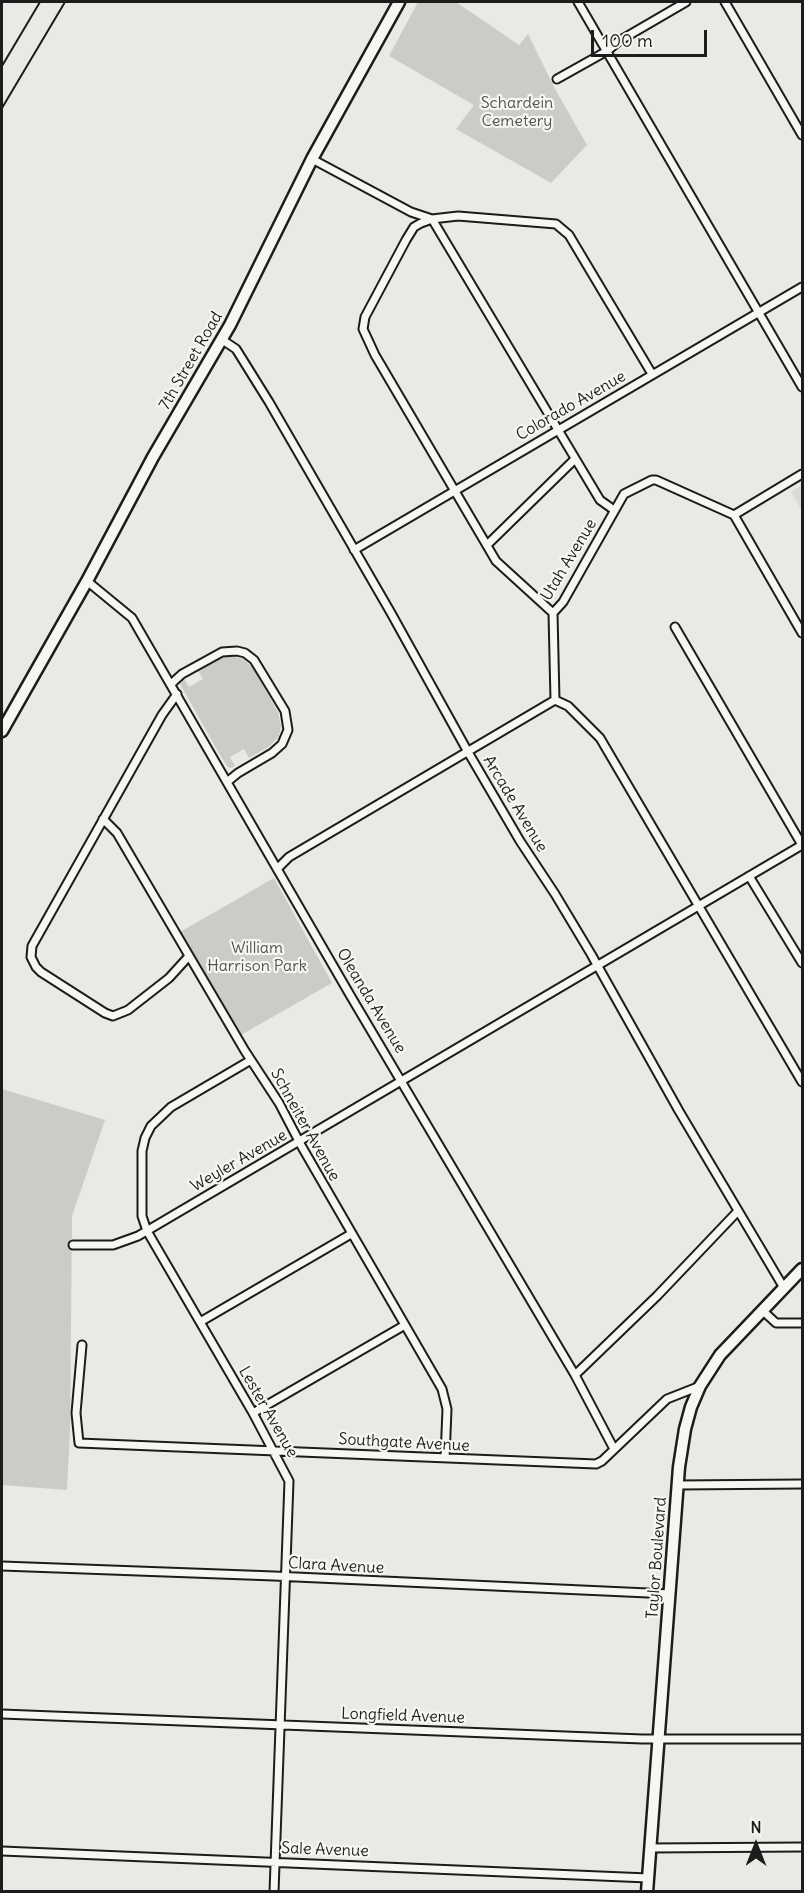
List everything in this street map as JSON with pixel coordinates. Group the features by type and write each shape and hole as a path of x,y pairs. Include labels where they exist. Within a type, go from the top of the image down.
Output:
{"main road":[{"name":"7th Street Road","path":"2,731 153,457 240,307 312,159 399,2"},
{"name":"Taylor Boulevard","path":"647,1892 678,1485 683,1440 691,1407 700,1386 720,1355 802,1269"}],"street":[{"path":"578,2 802,387"},
{"path":"557,80 686,2"},
{"path":"725,2 802,135"},
{"path":"312,159 411,212 432,219 600,500 614,510"},
{"path":"553,614 496,561 375,355 363,329 364,317 414,227 432,219 458,216 550,223 565,230 652,375"},
{"name":"Colorado Avenue","path":"354,550 802,287"},
{"name":"Arcade Avenue","path":"221,339 236,349 354,550 468,752 597,965 784,1287"},
{"path":"487,545 575,459"},
{"path":"802,474 734,515 802,633"},
{"name":"Utah Avenue","path":"555,700 553,614 563,602 624,494 652,480 734,515"},
{"name":"Oleanda Avenue","path":"87,580 132,618 575,1375 614,1449"},
{"path":"675,627 802,845"},
{"path":"171,684 182,674 222,652 237,651 245,653 254,660 285,711 288,730 279,747 238,772 227,782"},
{"path":"177,694 162,715 32,946 31,952 33,963 53,980 113,1016 128,1010 169,978 189,956"},
{"path":"278,868 289,857 517,724 541,706 555,700 568,706 600,738 802,1082"},
{"name":"Schneiter Avenue","path":"104,819 117,833 251,1060 279,1103 299,1142 446,1397 445,1458"},
{"name":"Weyler Avenue","path":"73,1245 113,1245 147,1231 802,845"},
{"path":"749,876 802,963"},
{"name":"Lester Avenue","path":"251,1060 171,1107 151,1126 142,1151 142,1216 147,1231 253,1413 289,1481 274,1892"},
{"path":"575,1375 657,1296 738,1211"},
{"path":"200,1322 351,1233"},
{"path":"762,1310 776,1323 802,1323"},
{"path":"253,1413 405,1325"},
{"name":"Southgate Avenue","path":"82,1345 76,1413 79,1443 596,1464 667,1400 700,1386"},
{"path":"678,1485 802,1484"},
{"name":"Clara Avenue","path":"2,1566 670,1594"},
{"name":"Longfield Avenue","path":"2,1714 658,1739 802,1739"},
{"path":"650,1848 802,1847"},
{"name":"Sale Avenue","path":"2,1851 648,1878"}],"shaded area":[{"path":"802,485 802,511 791,492"}],"green space":[{"name":"Schardein Cemetery","path":"418,2 456,2 519,45 528,34 555,89 587,145 551,183 456,129 474,105 389,56"},
{"path":"229,655 243,659 252,667 278,712 281,726 279,736 270,746 249,758 244,749 230,757 235,766 230,768 220,755 180,684 184,679 189,687 203,679 198,671 219,658"},
{"name":"William Harrison Park","path":"274,878 332,983 241,1035 180,932"},
{"path":"2,1089 105,1120 72,1216 70,1430 67,1490 2,1485"}],"railway":[{"path":"2,66 40,2"},
{"path":"2,108 65,2"}]}
